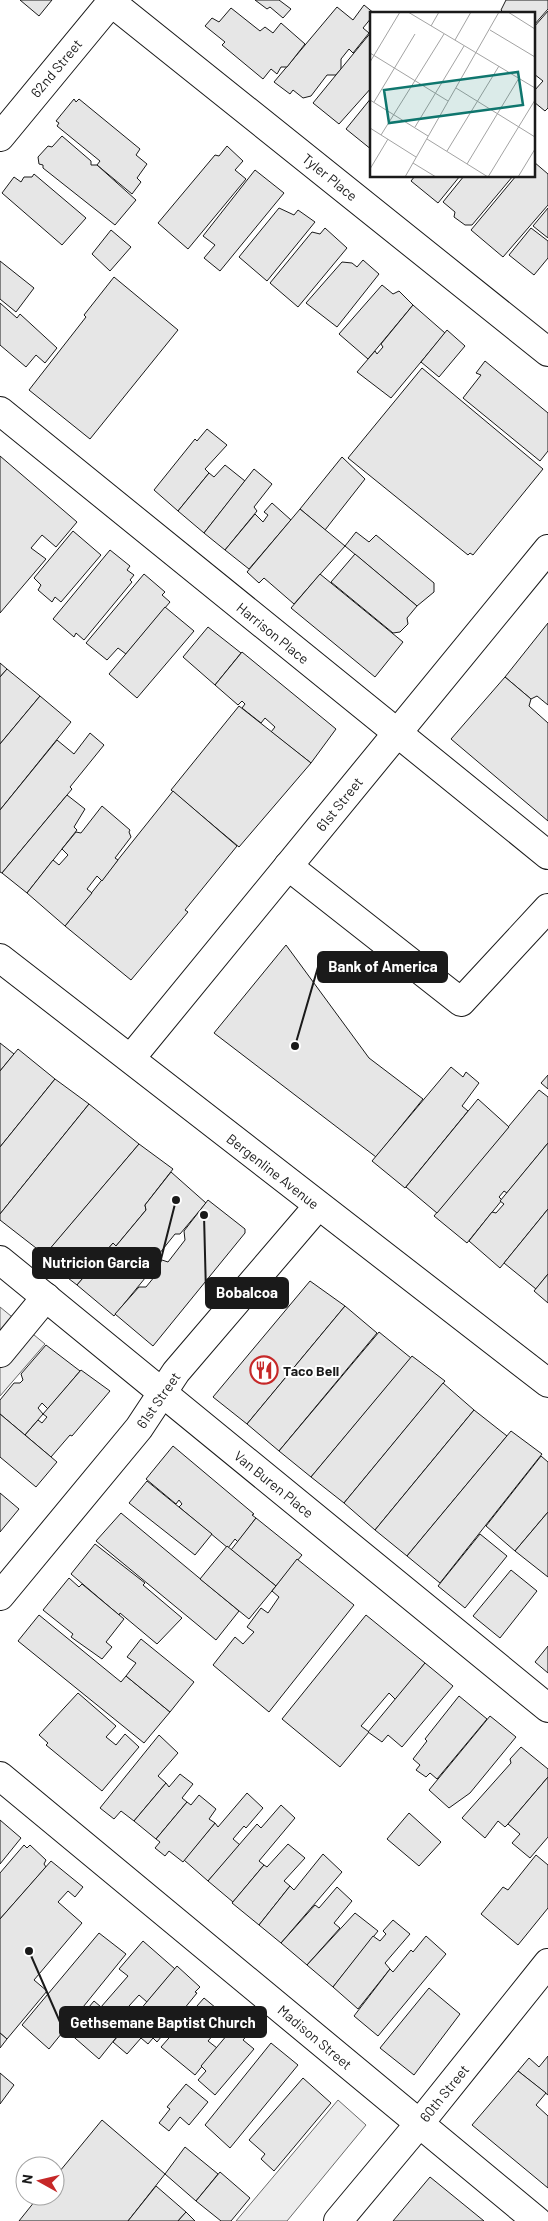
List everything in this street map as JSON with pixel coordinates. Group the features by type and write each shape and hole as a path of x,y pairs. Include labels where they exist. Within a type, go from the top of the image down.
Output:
{"street":[{"name":"62nd Street","path":"0,137 112,1"},
{"name":"Tyler Place","path":"112,1 548,352"},
{"name":"Harrison Place","path":"0,411 396,734 548,855"},
{"name":"61st Street","path":"131,1058 548,550"},
{"path":"288,866 461,1002 548,908"},
{"name":"Bergenline Avenue","path":"0,958 548,1383"},
{"name":"61st Street","path":"0,1596 139,1428 176,1372 318,1206"},
{"name":"Van Buren Place","path":"0,1260 548,1708"},
{"path":"0,1353 46,1297"},
{"name":"Madison Street","path":"0,1776 537,2221"},
{"name":"60th Street","path":"338,2221 419,2124 548,1963"}],"shaded area":[{"path":"0,1307 45,1344 0,1396"},
{"path":"338,2100 366,2125 287,2221 236,2221"}],"building":[{"path":"20,0 52,0 39,16"},
{"path":"255,0 279,0 291,9 283,18 270,7 267,9"},
{"path":"506,0 548,0 548,9 536,23 536,12 503,12 501,10"},
{"path":"364,5 373,12 370,12 370,19 363,28 369,33 353,53 349,49 341,59 341,69 336,75 327,75 311,96 303,98 293,90 290,94 274,82 337,7 353,20"},
{"path":"231,8 260,31 265,27 273,33 281,23 305,44 287,67 281,67 277,74 271,69 263,79 222,45 225,42 205,26 212,18 219,22"},
{"path":"548,11 548,108 545,111 536,104 536,89 543,81 536,76 536,25"},
{"path":"370,33 370,89 339,124 313,103"},
{"path":"74,99 76,102 79,99 140,149 136,155 147,164 137,178 141,182 132,194 97,165 100,161 57,126 59,123 56,121"},
{"path":"370,99 370,148 346,129"},
{"path":"62,136 91,161 91,165 97,165 136,200 115,225 43,168 43,165 39,164 38,157 48,146 52,147"},
{"path":"227,146 243,161 235,170 246,179 188,249 158,223 215,155 219,156"},
{"path":"536,164 548,174 548,205 503,257 471,230 514,178 536,178"},
{"path":"255,170 284,193 220,271 204,258 215,245 203,236"},
{"path":"34,174 86,218 62,245 2,193 14,177 21,182 24,177 32,177"},
{"path":"413,178 458,178 438,203 411,181"},
{"path":"462,178 511,178 472,225 465,225 454,217 455,212 443,202"},
{"path":"279,208 294,215 298,210 315,222 267,281 239,257"},
{"path":"548,208 548,238 533,226"},
{"path":"325,228 347,248 298,307 270,283 312,232 320,234"},
{"path":"531,228 548,241 548,258 534,275 509,255"},
{"path":"111,230 131,247 110,271 92,254"},
{"path":"363,260 379,274 337,327 306,303 342,262 352,263 357,267"},
{"path":"0,261 34,288 16,312 0,299"},
{"path":"114,277 178,330 90,439 29,390 86,317 84,315"},
{"path":"382,285 393,294 399,291 413,305 368,359 339,334"},
{"path":"0,303 17,318 20,314 57,348 45,363 36,355 26,367 0,345"},
{"path":"413,305 445,333 391,398 357,372 375,351 377,354 383,347 381,344"},
{"path":"447,330 465,346 439,377 421,362"},
{"path":"485,361 548,413 548,451 540,461 463,398 481,375 476,373"},
{"path":"422,368 543,469 473,555 470,553 468,555 348,458"},
{"path":"207,429 227,445 205,469 209,473 178,511 154,490 195,439 197,441"},
{"path":"0,456 77,522 56,547 42,535 31,548 46,559 0,613"},
{"path":"342,457 365,479 325,530 300,509"},
{"path":"225,465 245,481 204,533 178,511 209,473 214,477"},
{"path":"254,469 272,484 254,507 257,511 225,550 204,533"},
{"path":"272,503 291,520 249,569 225,550 255,514 263,522 268,515 264,512"},
{"path":"300,509 345,546 294,604 264,578 259,583 247,572"},
{"path":"73,531 101,555 61,602 55,597 52,602 38,590 41,585 34,578"},
{"path":"356,532 369,542 376,535 434,583 434,592 417,606 345,546"},
{"path":"110,550 130,566 127,570 134,575 130,580 132,582 84,640 76,633 74,637 53,619"},
{"path":"355,554 417,606 407,618 408,624 400,632 393,633 331,582"},
{"path":"144,574 165,592 162,595 170,602 126,654 118,648 107,660 86,643"},
{"path":"320,574 403,642 375,677 291,608"},
{"path":"165,607 194,631 137,698 109,674"},
{"path":"548,623 548,705 537,696 531,699 505,677"},
{"path":"208,627 241,653 215,685 183,657"},
{"path":"242,652 336,729 311,763 271,732 275,727 265,718 261,723 242,708 245,704 242,701 238,705 215,685"},
{"path":"0,663 7,669 0,677"},
{"path":"7,669 40,696 0,744 0,677"},
{"path":"505,677 531,699 529,706 548,723 548,821 451,739"},
{"path":"40,696 71,722 0,810 0,744"},
{"path":"239,706 311,763 239,847 171,790"},
{"path":"90,733 104,745 70,787 72,789 2,873 0,872 0,810 57,740 74,754"},
{"path":"173,791 237,846 185,910 188,912 131,980 65,926"},
{"path":"67,795 85,809 74,827 77,830 27,893 2,873"},
{"path":"102,806 130,830 131,837 115,858 118,860 102,881 97,876 87,889 92,893 65,926 27,893 53,860 59,865 68,855 62,849 76,832 81,833"},
{"path":"286,945 369,1058 423,1099 376,1157 214,1033"},
{"path":"0,1043 14,1054 0,1071"},
{"path":"18,1049 55,1079 0,1147 0,1071"},
{"path":"451,1067 463,1077 466,1072 479,1083 462,1106 468,1111 405,1188 372,1161"},
{"path":"548,1075 548,1089 541,1083"},
{"path":"55,1079 89,1104 0,1214 0,1147"},
{"path":"539,1090 548,1097 548,1143 507,1193 504,1191 499,1197 502,1200 467,1243 434,1216"},
{"path":"478,1099 509,1127 437,1213 406,1187"},
{"path":"89,1104 139,1144 45,1255 0,1220 0,1214"},
{"path":"548,1143 548,1209 500,1268 469,1241 492,1212 496,1213 504,1204 500,1201"},
{"path":"139,1144 173,1169 145,1205 146,1210 116,1246 113,1243 77,1285 42,1258"},
{"path":"171,1172 206,1203 180,1234 175,1234 147,1269 150,1272 114,1316 77,1285 113,1243 116,1246 146,1210 145,1205"},
{"path":"208,1200 245,1229 245,1233 153,1346 115,1314 139,1287 146,1287 155,1276 154,1271 162,1260 168,1262 185,1240 184,1231"},
{"path":"548,1209 548,1274 536,1289 504,1263"},
{"path":"548,1274 548,1303 534,1291"},
{"name":"Taco Bell","path":"310,1281 345,1306 247,1424 213,1397"},
{"path":"345,1306 377,1333 279,1451 247,1424"},
{"path":"379,1332 411,1358 311,1477 279,1451"},
{"path":"46,1345 80,1371 48,1409 42,1403 38,1408 43,1414 25,1435 0,1414 0,1400 14,1383 20,1383 23,1380 21,1374"},
{"path":"412,1356 445,1381 344,1503 311,1477"},
{"path":"81,1370 110,1391 72,1436 70,1435 51,1457 25,1435 38,1420 42,1423 47,1417 43,1414"},
{"path":"443,1383 474,1410 375,1530 344,1503"},
{"path":"474,1410 507,1436 407,1556 375,1530"},
{"path":"0,1414 57,1462 36,1487 0,1457"},
{"path":"511,1431 542,1454 440,1583 407,1556"},
{"path":"173,1446 254,1514 252,1515 256,1518 238,1542 235,1539 228,1548 179,1507 182,1504 179,1500 176,1504 146,1479"},
{"path":"541,1456 548,1462 548,1512 515,1551 486,1526"},
{"path":"147,1481 212,1534 195,1555 129,1503"},
{"path":"0,1493 19,1509 0,1532"},
{"path":"548,1512 548,1577 515,1551"},
{"path":"121,1513 239,1611 216,1640 96,1541"},
{"path":"256,1518 302,1555 276,1586 231,1550"},
{"path":"480,1534 507,1556 465,1608 438,1586"},
{"path":"95,1544 145,1583 143,1585 182,1618 157,1644 71,1574"},
{"path":"227,1546 276,1586 249,1619 200,1579"},
{"path":"297,1559 354,1605 269,1712 213,1665 235,1637 243,1644 254,1632 247,1627 261,1608 268,1613 279,1597 272,1591"},
{"path":"511,1570 537,1591 500,1638 473,1616"},
{"path":"69,1578 79,1587 82,1584 124,1619 106,1642 112,1647 102,1659 71,1637 73,1634 43,1610"},
{"path":"39,1615 121,1682 126,1676 170,1712 144,1743 18,1641"},
{"path":"366,1615 425,1663 396,1700 389,1693 361,1726 369,1732 340,1767 282,1719"},
{"path":"141,1639 194,1682 170,1712 126,1676 136,1663 127,1657"},
{"path":"548,1646 548,1673 535,1662"},
{"path":"425,1663 453,1686 402,1747 388,1735 382,1742 368,1732"},
{"path":"78,1693 116,1726 106,1737 116,1745 125,1734 139,1747 102,1791 46,1745 48,1743 39,1735"},
{"path":"459,1696 487,1719 437,1779 430,1773 426,1777 416,1770 420,1765 413,1759 427,1741 425,1739"},
{"path":"490,1716 516,1737 470,1793 449,1808 429,1790"},
{"path":"159,1735 178,1753 158,1776 166,1783 134,1821 121,1811 114,1819 100,1808"},
{"path":"521,1747 548,1769 548,1777 505,1827 498,1821 485,1838 462,1818 511,1763 510,1759"},
{"path":"180,1774 193,1784 182,1798 187,1802 156,1839 134,1821 166,1783 169,1787"},
{"path":"548,1777 548,1837 530,1858 512,1843 520,1834 508,1824"},
{"path":"247,1793 263,1808 246,1828 244,1826 233,1839 240,1845 208,1881 184,1860 215,1823 218,1827"},
{"path":"199,1795 216,1809 209,1819 215,1823 183,1862 169,1851 165,1856 155,1848 160,1842 156,1839 187,1802 191,1805"},
{"path":"281,1805 295,1818 259,1861 264,1865 233,1902 208,1881 257,1824 261,1828"},
{"path":"409,1813 441,1842 419,1866 387,1839"},
{"path":"0,1820 21,1838 0,1864"},
{"path":"288,1844 305,1858 284,1881 290,1886 259,1925 232,1903 264,1865 267,1867"},
{"path":"24,1845 27,1848 30,1845 46,1860 44,1864 46,1867 0,1919 0,1873"},
{"path":"323,1854 342,1872 281,1943 259,1925 290,1886 294,1890"},
{"path":"536,1855 548,1865 548,1908 518,1945 481,1914 503,1887 508,1890"},
{"path":"51,1861 83,1887 75,1897 68,1891 58,1902 82,1923 34,1980 47,1991 7,2039 0,2033 0,1919"},
{"path":"337,1887 352,1901 334,1923 340,1928 307,1965 281,1943 315,1905 319,1908"},
{"path":"355,1913 378,1931 333,1987 307,1965"},
{"path":"393,1920 410,1934 385,1963 390,1969 358,2009 333,1987 373,1936 380,1941 386,1934 383,1931"},
{"path":"99,1933 126,1954 49,2049 22,2025"},
{"path":"426,1936 446,1954 378,2036 354,2016 390,1969 393,1972 411,1950 413,1952"},
{"path":"143,1941 175,1969 147,2002 139,1995 119,2017 127,2024 99,2059 68,2032 94,2001 101,2007 128,1976 119,1969"},
{"path":"177,1966 200,1987 195,1992 197,1993 157,2042 153,2038 148,2044 141,2038 127,2054 113,2042"},
{"path":"429,1988 460,2014 414,2075 380,2048"},
{"path":"204,1998 228,2018 208,2041 217,2048 195,2075 161,2047"},
{"path":"238,2022 250,2032 243,2040 254,2049 215,2095 198,2080 206,2071 201,2066"},
{"path":"0,2033 7,2039 0,2048"},
{"path":"271,2043 298,2065 230,2148 205,2125"},
{"path":"548,2056 548,2095 518,2071 529,2058 539,2067"},
{"path":"518,2071 546,2093 536,2105 548,2116 548,2188 472,2125"},
{"path":"0,2073 14,2085 0,2104"},
{"path":"303,2078 331,2103 274,2171 261,2159 265,2154 249,2140"},
{"path":"186,2084 208,2102 189,2125 180,2117 169,2131 159,2123 170,2109 167,2107"},
{"path":"102,2120 165,2174 128,2221 19,2221 31,2206 65,2206 65,2165"},
{"path":"185,2147 218,2174 196,2201 165,2174"},
{"path":"220,2172 250,2198 231,2221 221,2221 196,2201"},
{"path":"430,2177 484,2221 393,2221"},
{"path":"156,2186 186,2212 178,2221 128,2221"},
{"path":"186,2212 195,2221 178,2221"}],"place":[{"name":"Bank of America","path":"295,1046"},
{"name":"Nutricion Garcia","path":"176,1200"},
{"name":"Bobalcoa","path":"204,1215"},
{"name":"Taco Bell","path":"264,1370"},
{"name":"Gethsemane Baptist Church","path":"29,1951"}]}
